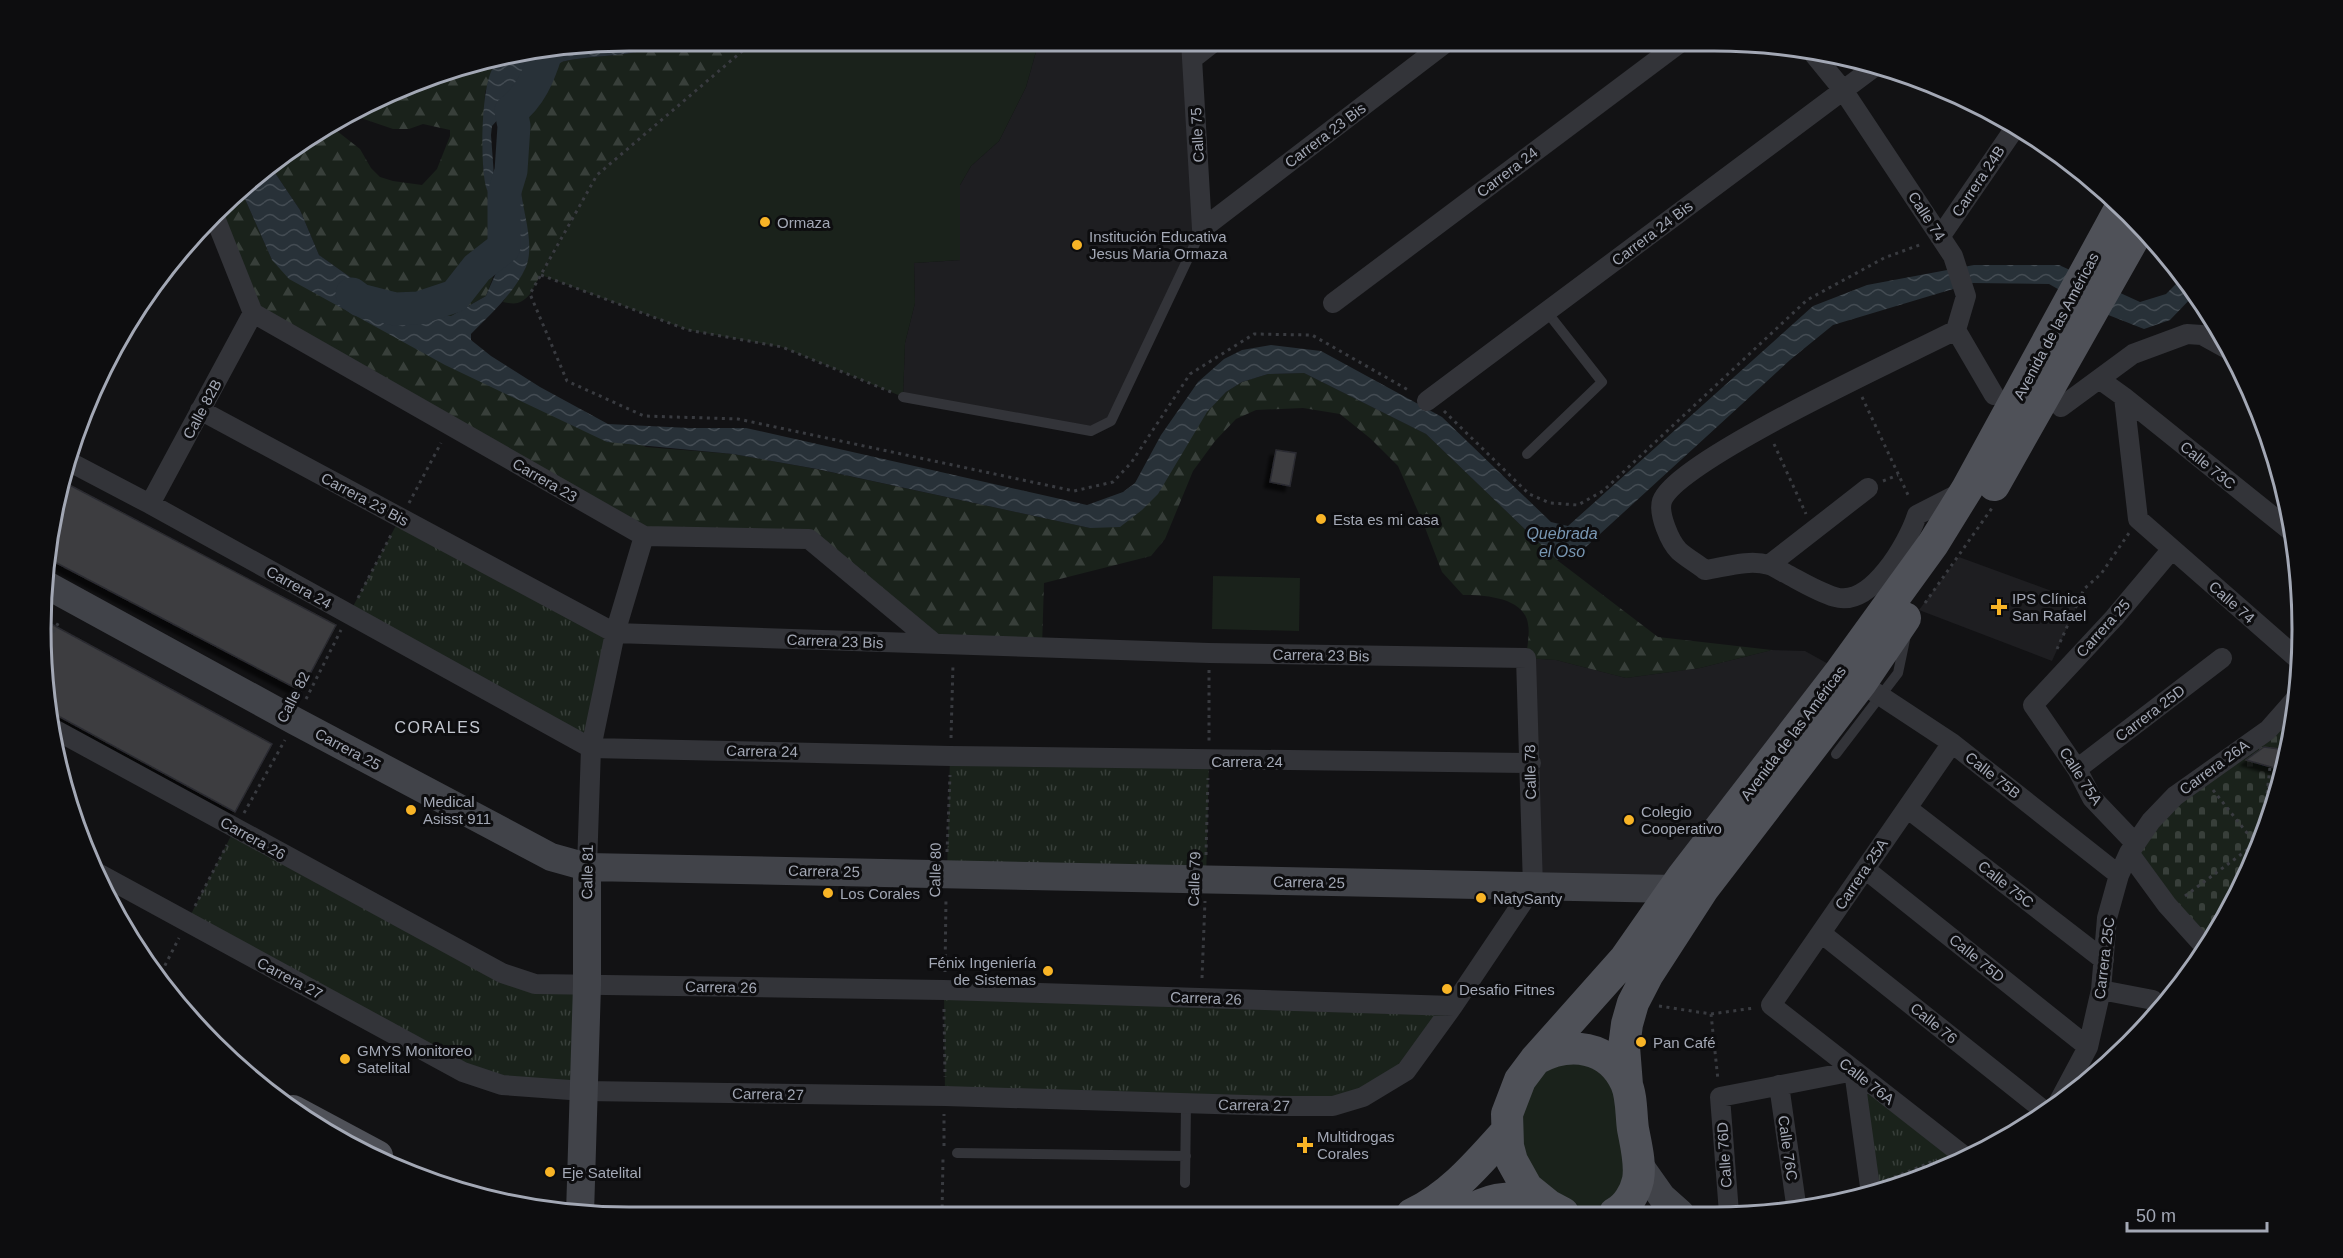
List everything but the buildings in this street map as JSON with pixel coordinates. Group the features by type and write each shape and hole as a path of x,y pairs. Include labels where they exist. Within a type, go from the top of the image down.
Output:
{"main road":[{"name":"Avenida de las Américas","path":"1551,1206 1527,1188 1518,1175 1508,1146 1508,1113 1512,1096 1520,1080 1625,959 1675,889 1848,662 1933,544 2068,328 2107,259 2119,216"},
{"name":"Avenida de las Américas","path":"2107,259 2134,232"},
{"name":"Avenida de las Américas","path":"1625,1207 1638,1179 1624,1047 1633,1003 1648,974 1703,889 1871,690 1916,608 1985,502 2068,328"},
{"path":"1535,1060 1560,1049 1587,1050 1603,1057 1617,1069 1627,1085"},
{"path":"1427,1207 1461,1180 1507,1131"},
{"path":"1475,1207 1498,1198 1551,1206"}],"street":[{"name":"Calle 75","path":"1191,51 1202,229"},
{"name":"Carrera 23 Bis","path":"1202,229 1435,51"},
{"name":"Carrera 24","path":"1333,303 1669,51"},
{"name":"Calle 74","path":"1819,61 1843,90 1953,256 1966,296 1956,330"},
{"name":"Carrera 24 Bis","path":"1427,401 1867,72"},
{"name":"Carrera 24B","path":"1940,237 2011,133"},
{"path":"217,223 253,313"},
{"name":"Calle 82B","path":"150,504 253,313"},
{"name":"Carrera 23","path":"253,313 644,536 809,539 944,644"},
{"path":"1967,489 1917,515 1913,530 1882,575 1863,594 1839,598 1817,590 1769,565 1748,563 1705,570 1677,549 1662,519 1662,500 1680,479 1764,425 1956,330 1994,395"},
{"path":"2061,407 2133,354 2187,334 2202,335 2215,341"},
{"name":"Calle 73C","path":"2099,379 2282,524"},
{"path":"2124,397 2138,519"},
{"name":"Carrera 23 Bis","path":"201,410 615,633 1209,653 1527,658"},
{"name":"Carrera 24","path":"75,465 591,748 950,756 1530,763"},
{"path":"1769,565 1868,488"},
{"name":"Calle 74","path":"2138,519 2291,653"},
{"name":"Calle 81","path":"580,1205 591,748 615,633 644,536"},
{"name":"Carrera 25","path":"2033,705 2114,618 2172,549"},
{"name":"Carrera 25","path":"52,588 551,857 587,867 1675,889"},
{"name":"Calle 78","path":"1527,658 1533,887"},
{"name":"Carrera 25D","path":"2078,769 2222,658"},
{"name":"Calle 75B","path":"1871,690 1952,743 2119,875"},
{"name":"Calle 75A","path":"2033,705 2078,769 2092,798 2132,848 2167,905 2200,942"},
{"name":"Carrera 26A","path":"2132,848 2151,821 2175,796 2268,730 2286,709"},
{"name":"Carrera 26","path":"61,733 502,973 535,984 944,990 1453,1006"},
{"name":"Carrera 25A","path":"1771,1005 1952,743"},
{"name":"Calle 75C","path":"1907,808 2104,960"},
{"name":"Carrera 25C","path":"2066,1088 2088,1047 2102,990 2107,918 2119,875 2132,848"},
{"name":"Calle 75D","path":"1865,868 2088,1047"},
{"name":"Carrera 27","path":"108,879 463,1072 502,1085 584,1091 945,1096 1333,1106 1359,1098 1406,1071 1533,887"},
{"name":"Calle 76","path":"1821,933 2040,1107"},
{"path":"2102,990 2152,1007"},
{"name":"Calle 76A","path":"1771,1005 1959,1152"},
{"path":"1720,1097 1854,1071 1869,1185"},
{"name":"Calle 76C","path":"1779,1085 1796,1201"},
{"name":"Calle 76D","path":"1720,1097 1729,1207"},
{"path":"1638,1163 1662,1197 1673,1207"}],"lane":[{"path":"903,397 1091,431 1111,421 1202,229"},
{"path":"1527,454 1602,382 1547,312"},
{"path":"1836,754 1871,690"},
{"path":"1185,1183 1186,1104"},
{"path":"957,1153 1186,1156"}],"path":[{"path":"742,51 597,175 530,294 567,381 644,416 738,419 1074,491 1113,482 1131,463 1190,374 1254,334 1312,335 1442,410 1529,494 1550,503 1578,505 1603,491 1807,300 1884,258 1940,237"},
{"path":"541,275 688,330 782,347 903,397"},
{"path":"1854,381 1917,515"},
{"path":"1764,425 1814,530"},
{"name":"Calle 82","path":"162,970 235,828 295,721 349,614 451,426"},
{"path":"2056,652 2084,589 2101,574 2138,519"},
{"path":"1916,608 1959,556"},
{"path":"51,635 71,599"},
{"name":"Calle 80","path":"944,644 950,756 944,990 945,1096"},
{"name":"Calle 79","path":"1201,998 1209,760 1209,653"},
{"path":"2267,796 2270,767"},
{"path":"2213,789 2252,839"},
{"path":"2184,897 2249,848"},
{"path":"1633,1003 1711,1014 1771,1005"},
{"path":"1711,1014 1720,1097"}],"shaded area":[{"name":"Institución Educativa Jesus Maria Ormaza","path":"1036,51 1192,51 1202,229 1111,421 1091,431 903,397 905,343 915,303 914,263 960,260 960,185 971,166 999,141 1026,87"},
{"name":"IPS Clínica San Rafael","path":"1959,557 2079,601 2052,661 1919,610"},
{"name":"Colegio Cooperativo","path":"1772,650 1805,651 1841,671 1683,876 1533,887 1526,658 1556,660 1626,678 1700,668"}],"green space":[{"path":"639,51 742,51 597,175 530,294 518,303 503,302 527,263 528,235 522,199 518,144 522,110 532,81 540,71 558,63 581,58"},
{"name":"Ormaza","path":"742,51 1036,51 1026,87 999,141 971,166 960,185 960,260 914,263 915,303 905,343 903,397 782,347 688,330 541,275 597,175"},
{"path":"493,68 485,93 483,166 486,186 503,230 504,247 486,296 451,316 416,316 395,309 319,255 300,210 274,172 336,130 360,149 371,168 380,177 422,185 437,169 450,136 450,130 423,124 409,129 393,129 360,118 408,95"},
{"path":"244,197 272,260 646,447 733,454 816,469 1090,528 1226,392 1242,382 1268,374 1304,373 1426,434 1557,560 1658,637 1772,650 1700,668 1626,678 1556,660 1526,658 1529,632 1525,615 1519,608 1502,599 1463,595 1442,572 1398,466 1371,439 1340,414 1303,408 1256,410 1236,419 1215,441 1193,471 1165,539 1151,556 1044,583 1042,647 935,644 809,539 644,536 253,313 217,223"},
{"path":"400,518 615,633 591,748 349,614"},
{"path":"1213,576 1300,578 1299,631 1212,629"},
{"path":"2286,710 2281,742 2261,815 2232,885 2200,942 2167,905 2135,843"},
{"path":"950,756 1209,760 1206,880 947,873"},
{"path":"235,828 502,973 587,985 584,1091 502,1085 187,922"},
{"path":"944,990 1453,1006 1406,1071 1359,1098 945,1096"},
{"path":"1551,1051 1603,1057 1638,1163 1618,1207 1559,1207 1507,1131"},
{"path":"1854,1071 1959,1152 1869,1186"}],"water":[{"name":"Quebrada el Oso","path":"639,51 558,63 540,71 532,81 522,110 519,144 521,190 529,239 526,267 509,294 471,334 471,340 491,356 540,387 608,424 746,428 1087,505 1123,492 1135,483 1161,435 1198,382 1224,359 1242,350 1271,345 1321,351 1442,417 1551,522 1568,526 1813,306 1867,285 1974,265 2059,265 2140,302 2166,294 2177,283 2189,300 2170,320 2144,329 2093,309 2049,284 1973,283 1833,325 1790,360 1576,556 1557,560 1426,434 1304,373 1268,374 1242,382 1226,392 1207,412 1158,494 1142,510 1120,527 1090,528 817,469 733,454 607,442 445,365 289,279 272,260 244,197 274,172 300,210 319,255 395,309 416,316 451,316 486,296 500,263 504,244 502,229 486,187 482,144 486,91 493,68 554,56 591,52","holes":["511,111 514,127 513,151 504,193 494,176 492,126 500,117"]}],"waterway":[{"path":"352,294 360,300 395,309 419,308 455,296 477,268 504,247 504,194 511,171 514,126 511,111 529,92 544,58"}],"place":[{"name":"Ormaza","path":"765,222"},
{"name":"Institución Educativa Jesus Maria Ormaza","path":"1077,245"},
{"name":"Esta es mi casa","path":"1321,519"},
{"name":"IPS Clínica San Rafael","path":"1999,607"},
{"name":"Medical Asisst 911","path":"411,810"},
{"name":"Colegio Cooperativo","path":"1629,820"},
{"name":"Los Corales","path":"828,893"},
{"name":"NatySanty","path":"1481,898"},
{"name":"Fénix Ingeniería de Sistemas","path":"1048,971"},
{"name":"Desafio Fitnes","path":"1447,989"},
{"name":"Pan Café","path":"1641,1042"},
{"name":"GMYS Monitoreo Satelital","path":"345,1059"},
{"name":"Multidrogas Corales","path":"1305,1145"},
{"name":"Eje Satelital","path":"550,1172"}],"district":[{"name":"CORALES","path":"438,727"}]}
